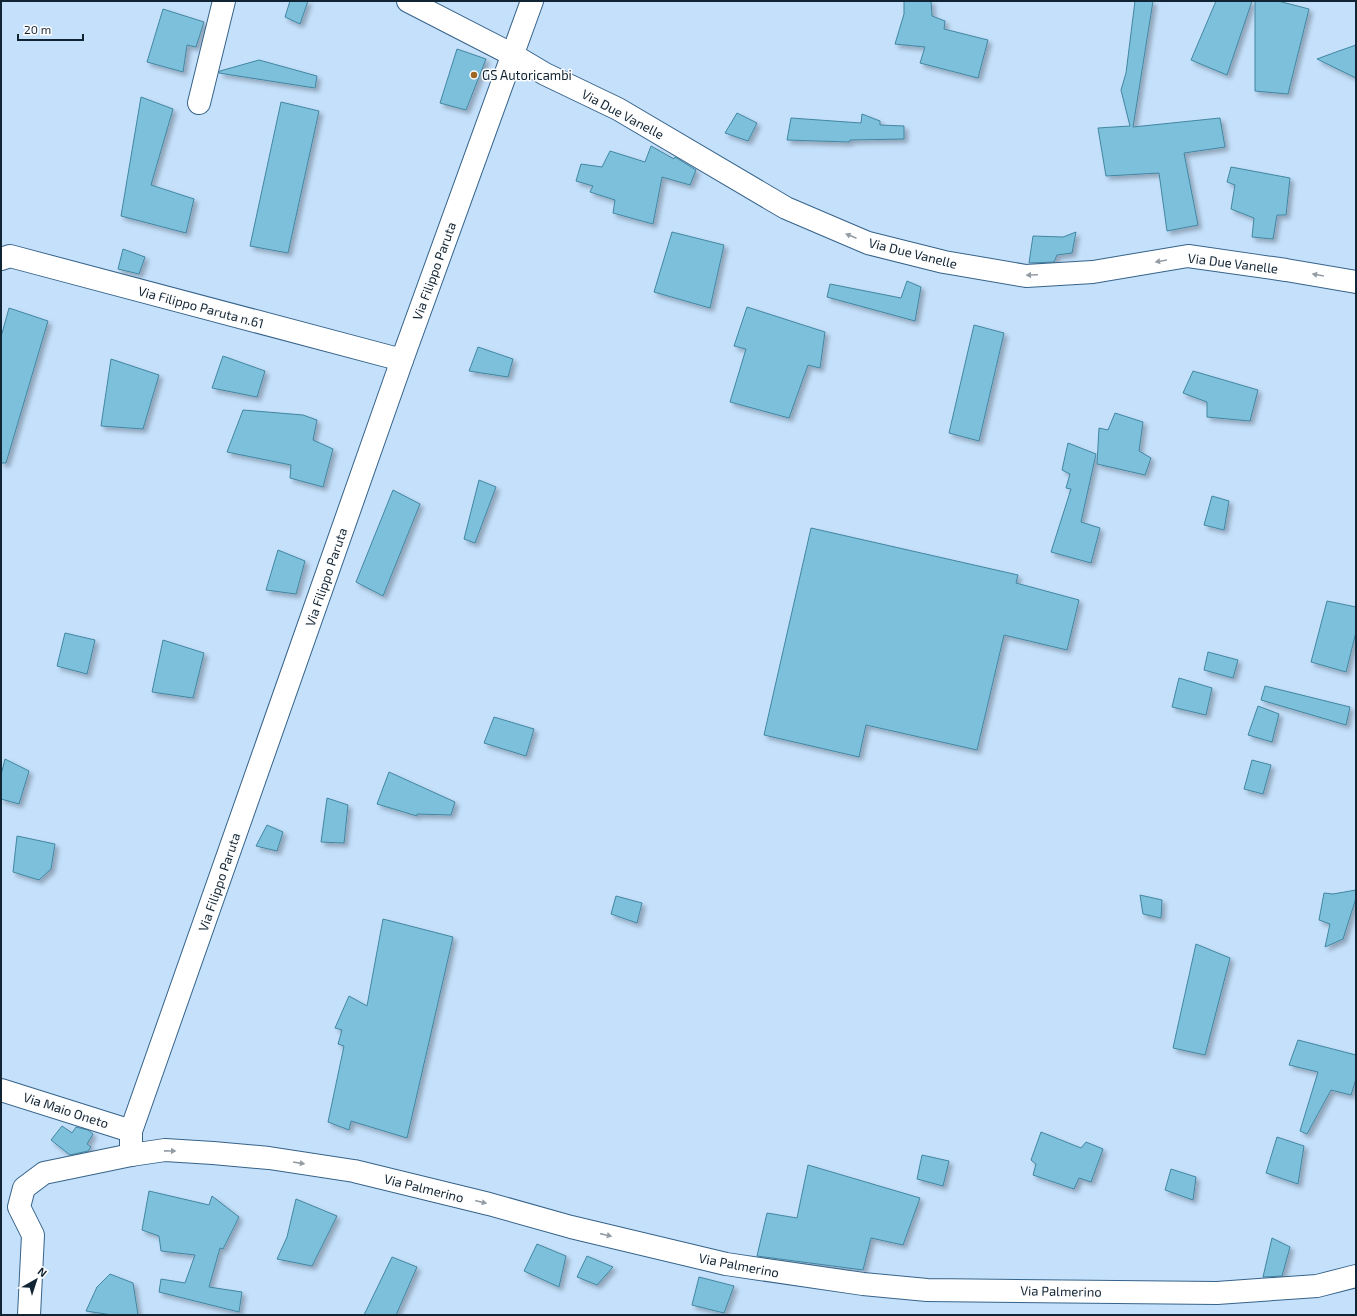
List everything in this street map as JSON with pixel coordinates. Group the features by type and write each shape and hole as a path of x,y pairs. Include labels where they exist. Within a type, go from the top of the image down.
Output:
{"street":[{"path":"199,103 224,1"},
{"name":"Via Due Vanelle","path":"408,1 513,55 545,74 618,109 786,208 868,243 944,262 1026,276 1093,272 1188,256 1356,282"},
{"name":"Via Filippo Paruta","path":"131,1155 131,1131 402,360 532,1"},
{"name":"Via Filippo Paruta n.61","path":"1,259 10,256 402,360"},
{"name":"Via Maio Oneto","path":"1,1090 131,1131"},
{"name":"Via Palmerino","path":"29,1315 33,1235 19,1207 24,1188 44,1173 131,1155 165,1150 213,1152 269,1158 354,1171 489,1204 571,1227 726,1264 863,1284 927,1290 1217,1293 1317,1286 1356,1276"}],"building":[{"path":"290,1 308,1 300,24 285,17"},
{"path":"904,1 931,1 932,16 945,21 944,29 988,40 978,78 920,63 925,47 895,44 904,14"},
{"path":"1135,1 1153,1 1133,127 1220,118 1225,147 1184,153 1198,225 1167,231 1159,173 1106,176 1098,128 1130,126 1121,90 1126,73"},
{"path":"1216,1 1252,1 1227,75 1191,60"},
{"path":"1255,1 1278,1 1309,9 1288,94 1255,91"},
{"path":"163,9 204,22 196,47 187,45 183,72 147,62"},
{"path":"1356,45 1356,78 1317,59 1336,52"},
{"path":"457,49 486,59 466,110 440,103"},
{"path":"259,60 317,76 315,88 219,73 220,71"},
{"path":"141,97 173,109 151,185 194,199 186,233 121,216"},
{"path":"281,102 319,111 288,253 250,246"},
{"path":"737,113 757,123 748,141 725,133"},
{"path":"862,114 880,121 880,125 904,126 904,139 850,140 849,142 787,140 791,118 861,123"},
{"path":"651,146 674,159 675,157 696,170 690,185 662,177 653,224 613,213 615,200 590,192 593,186 576,181 581,164 602,167 610,151 645,162"},
{"path":"1231,167 1290,178 1286,215 1277,215 1273,239 1252,237 1254,218 1231,209 1235,185 1227,182"},
{"path":"672,232 724,245 710,308 654,292"},
{"path":"1076,232 1072,253 1057,255 1054,262 1029,263 1033,236 1063,237"},
{"path":"123,249 145,257 139,274 118,269"},
{"path":"907,281 921,287 915,321 827,297 830,284 901,298"},
{"path":"747,307 825,332 820,368 808,365 789,418 730,402 746,349 734,346"},
{"path":"9,308 48,321 6,463 1,463 1,337"},
{"path":"974,325 1004,333 979,441 949,433"},
{"path":"478,347 513,359 508,377 469,371"},
{"path":"223,356 265,371 257,397 212,388"},
{"path":"111,359 159,375 143,429 101,426"},
{"path":"1193,371 1258,390 1250,421 1207,417 1207,402 1183,393"},
{"path":"243,410 303,415 317,420 313,440 333,449 323,487 290,478 291,465 227,452"},
{"path":"1115,413 1143,422 1139,451 1151,458 1145,475 1097,464 1099,428 1108,430"},
{"path":"1068,443 1096,454 1081,522 1100,528 1091,563 1051,552 1071,489 1066,488 1070,474 1062,470"},
{"path":"479,480 496,487 475,543 464,539"},
{"path":"393,490 420,504 383,596 356,582"},
{"path":"1212,496 1229,501 1224,530 1204,525"},
{"path":"811,528 1018,575 1016,583 1079,600 1067,650 1004,635 977,750 866,725 859,757 764,735"},
{"path":"278,550 305,561 296,594 266,590"},
{"path":"1327,601 1356,607 1356,632 1346,672 1311,662"},
{"path":"65,633 95,640 87,674 57,666"},
{"path":"163,640 204,653 193,698 152,692"},
{"path":"1208,652 1238,660 1233,678 1204,670"},
{"path":"1179,678 1212,688 1206,715 1172,707"},
{"path":"1265,686 1350,707 1346,725 1261,700"},
{"path":"1258,706 1279,714 1272,742 1248,735"},
{"path":"494,717 534,729 526,756 484,743"},
{"path":"5,759 29,771 19,804 1,799 1,775"},
{"path":"1252,760 1271,765 1263,794 1244,789"},
{"path":"389,772 455,802 451,815 417,814 417,816 377,804"},
{"path":"327,798 348,805 344,843 321,842"},
{"path":"267,825 283,832 277,851 256,846"},
{"path":"17,836 55,844 51,869 39,880 13,872"},
{"path":"1356,890 1356,898 1343,939 1325,947 1330,924 1319,920 1324,893 1333,894"},
{"path":"1140,895 1162,900 1161,918 1143,914"},
{"path":"616,896 642,903 637,923 611,914"},
{"path":"383,919 453,937 407,1138 351,1121 349,1130 328,1122 344,1046 338,1044 342,1030 335,1028 349,996 367,1006"},
{"path":"1196,944 1230,958 1205,1055 1173,1048"},
{"path":"1298,1040 1356,1055 1356,1079 1351,1095 1331,1090 1307,1134 1300,1131 1318,1072 1289,1065"},
{"path":"62,1126 72,1133 76,1127 88,1130 93,1134 87,1144 91,1147 88,1151 70,1155 51,1140"},
{"path":"1041,1132 1081,1148 1086,1142 1103,1149 1091,1182 1079,1178 1074,1189 1033,1175 1036,1164 1031,1160"},
{"path":"1277,1137 1304,1146 1298,1184 1266,1173"},
{"path":"922,1155 949,1161 943,1186 917,1179"},
{"path":"808,1165 920,1198 903,1245 871,1238 863,1270 757,1256 767,1213 797,1218"},
{"path":"1171,1169 1196,1177 1193,1200 1165,1190"},
{"path":"149,1191 209,1205 212,1196 239,1217 223,1249 220,1248 209,1287 242,1292 239,1312 159,1292 161,1279 185,1283 195,1255 161,1251 159,1236 142,1230"},
{"path":"296,1199 337,1216 312,1266 277,1259 287,1237"},
{"path":"1272,1238 1290,1247 1282,1276 1263,1277"},
{"path":"537,1244 566,1256 559,1287 524,1271"},
{"path":"587,1256 613,1267 597,1285 577,1277"},
{"path":"392,1257 417,1267 396,1315 364,1315"},
{"path":"110,1274 133,1283 138,1315 112,1315 86,1311 97,1287"},
{"path":"699,1277 734,1286 724,1313 692,1305"}],"place":[{"name":"GS Autoricambi","path":"474,75"}]}
